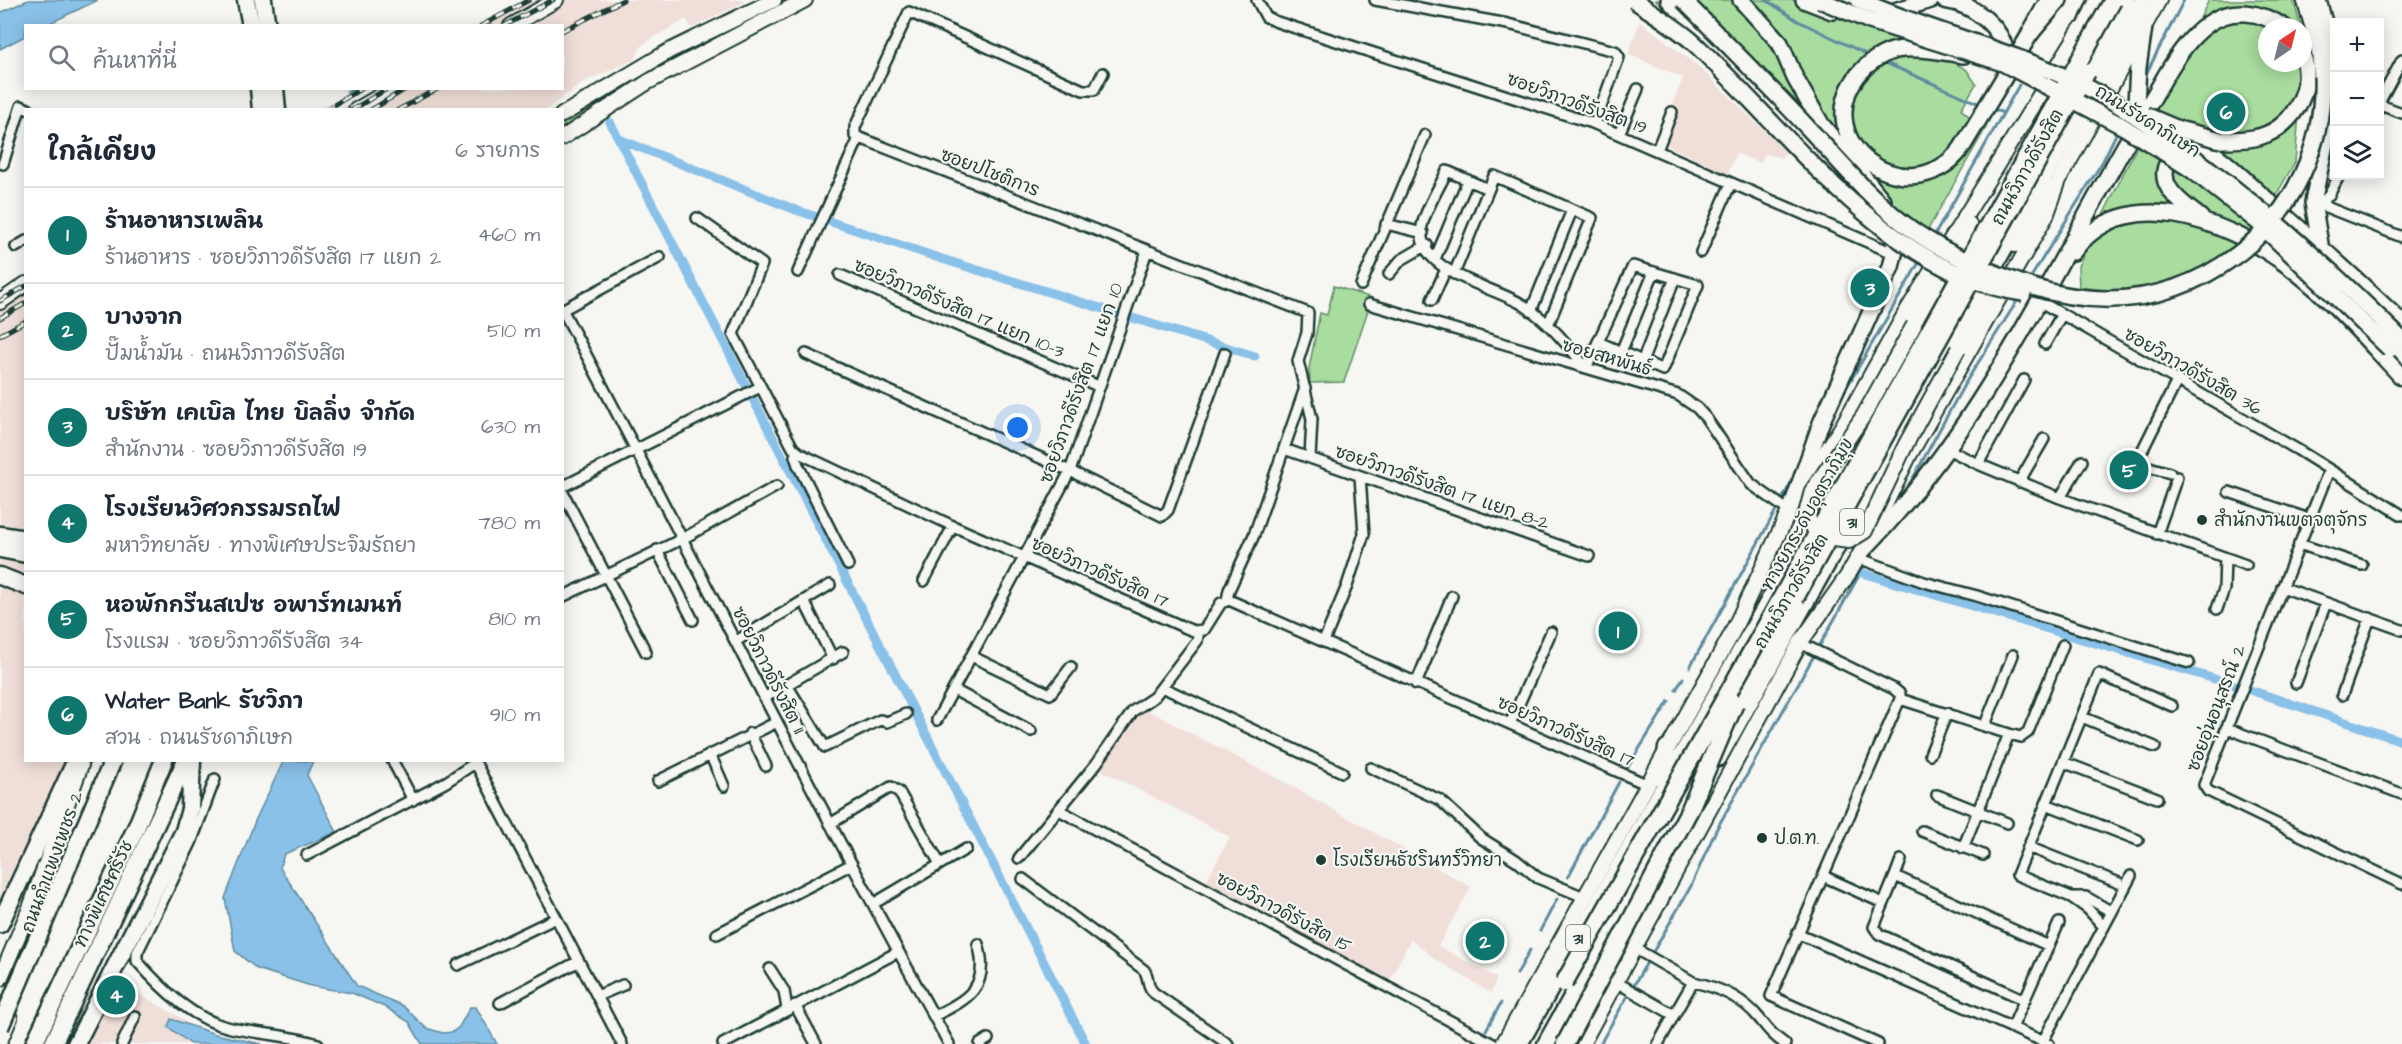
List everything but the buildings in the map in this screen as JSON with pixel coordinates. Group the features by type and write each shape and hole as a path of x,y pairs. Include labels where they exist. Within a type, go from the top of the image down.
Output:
{"highway":[{"path":"246,0 251,24"},
{"path":"263,0 267,24"},
{"path":"2030,34 2049,0"},
{"name":"ถนนวิภาวดีรังสิต","path":"1520,1044 1653,787 2076,53 2098,0"},
{"name":"ทางยกระดับอุตราภิมุข","path":"1531,1044 1842,490 2113,0"},
{"name":"ทางยกระดับอุตราภิมุข","path":"1546,1044 1735,703 1874,459 2126,0"},
{"name":"ถนนวิภาวดีรังสิต","path":"1559,1044 2143,0"},
{"path":"260,90 261,108"},
{"path":"275,90 277,108"},
{"path":"0,535 24,539"},
{"path":"0,549 24,554"},
{"path":"0,576 24,585"},
{"path":"1565,1044 1690,809 1735,703"},
{"path":"1653,787 1667,748"},
{"path":"0,924 49,823 75,762"},
{"path":"0,1027 112,762"},
{"name":"ทางพิเศษศรีรัช","path":"34,1044 136,828 163,762"},
{"name":"ทางพิเศษศรีรัช","path":"53,1044 185,762"},
{"path":"76,1044 184,831 190,809 192,762"},
{"path":"1616,940 1659,901"},
{"path":"1520,1044 1564,983"}],"main road":[{"path":"514,24 556,0"},
{"path":"564,114 669,51 774,0"},
{"path":"564,137 648,82 805,0"},
{"path":"1634,0 1691,40 1864,214 1921,253 1969,279 2014,292 2107,300 2152,295 2193,281 2245,249 2275,218 2303,173 2318,132 2322,76 2319,47 2305,0"},
{"path":"1669,0 1879,225 1886,250 1884,284"},
{"path":"1683,0 1866,191 1900,221 1974,266 2044,293"},
{"path":"1741,0 1780,44 1795,78 1821,124 1883,201 1892,220 1895,241 1891,267 1884,284 1784,505"},
{"path":"1811,1 1840,4 1850,0"},
{"name":"ถนนรัชดาภิเษก","path":"1859,0 2023,59 2109,99 2199,161 2265,213 2349,288 2396,344 2402,362"},
{"path":"1811,1 1838,14 1858,18 1878,16 1931,0"},
{"path":"1944,0 1975,11 1994,28 2005,48 2006,75"},
{"path":"1991,59 1914,49 1897,50 1875,59 1859,74 1845,102 1844,114 1853,145 1874,167 1905,177 1930,173 1948,163 1970,135 2030,34 2059,0"},
{"name":"ถนนวิภาวดีรังสิต","path":"1588,1042 1634,948 1800,643 1861,554 1910,454 2046,216 2059,180 2158,0"},
{"path":"2318,0 2330,45 2334,89 2331,116 2313,194 2317,208 2320,244"},
{"name":"ถนนรัชดาภิเษก","path":"1811,1 1991,59 2102,113 2192,170 2258,222 2396,344"},
{"path":"1861,554 1888,523 1945,448 1995,374 2044,293 2134,128 2189,41 2210,22 2228,14 2261,15 2267,18"},
{"name":"ถนนวิภาวดีรังสิต","path":"1667,748 1730,637 1784,505 1843,425 1905,314 1990,180 2064,53 2090,17"},
{"path":"2134,128 2144,27"},
{"path":"2109,99 2187,132 2220,140 2255,138 2280,126 2300,103 2307,78 2306,72"},
{"path":"359,108 391,90"},
{"path":"2208,223 2176,198 2164,181 2167,163 2184,144 2201,146 2320,244 2402,323"},
{"path":"1990,180 1966,232 1864,415 1812,491 1807,510 1809,520 1815,531 1826,538 1849,541 1865,531 1906,444 2031,216 2059,180"},
{"path":"2276,208 2290,214 2317,208"},
{"path":"2044,293 2078,246 2095,230 2121,217 2153,212 2176,214 2208,223 2251,243 2285,263 2326,300 2402,376"},
{"path":"0,291 24,283"},
{"path":"0,302 24,284"},
{"name":"ถนนกำแพงเพชร 2","path":"0,979 30,908 81,762"},
{"name":"ถนนกำแพงเพชร 2","path":"0,1041 51,921 107,762"},
{"name":"ถนนวิภาวดีรังสิต","path":"1503,1044 1584,897 1653,787"}],"street":[{"name":"ซอยวิภาวดีรังสิต 19","path":"1257,0 1266,17 1277,22 1595,124 1886,250"},
{"path":"1375,0 1508,24 1615,51 1619,57 1595,124"},
{"path":"798,272 859,138 855,136 855,127 909,12 943,25 1083,90 1094,90 1103,73"},
{"path":"2384,92 2402,60"},
{"path":"1619,134 1638,89"},
{"path":"3,164 21,106 26,108"},
{"path":"2384,107 2402,113"},
{"path":"1657,150 1672,112"},
{"path":"1360,285 1425,135"},
{"name":"ซอยปโชติการ","path":"859,138 1308,313 1307,333 1298,361 1312,419 1310,458"},
{"path":"1488,189 1447,171 1422,226 1426,245 1435,259 1450,272 1513,299 1532,311 1548,325 1586,368 1633,266 1698,285 1663,370 1598,342"},
{"path":"1432,300 1450,272 1494,176 1592,218 1548,325"},
{"path":"1435,259 1468,180"},
{"path":"2336,180 2317,208 2402,237"},
{"path":"1701,252 1731,183"},
{"path":"1532,311 1572,210"},
{"path":"697,218 762,264 733,334 760,387 798,452 795,456 798,465 848,565"},
{"path":"1386,224 1423,232"},
{"path":"16,247 24,242"},
{"path":"1389,274 1401,260 1426,245"},
{"name":"ซอยวิภาวดีรังสิต 17 แยก 10","path":"937,720 1070,471 1147,251"},
{"path":"564,308 660,257"},
{"path":"1621,352 1654,272"},
{"name":"ซอยวิภาวดีรังสิต 17 แยก 10-3","path":"840,275 1098,386"},
{"path":"1642,362 1675,278"},
{"name":"ซอยวิภาวดีรังสิต 36","path":"2044,293 2062,314 2330,470 2402,515"},
{"name":"ซอยสหพันธ์","path":"1369,304 1678,395 1706,418 1751,484 1784,505"},
{"name":"ซอยวิภาวดีรังสิต 11","path":"564,311 684,538 830,824 950,1044"},
{"path":"2045,344 2062,314"},
{"path":"806,354 1070,471 1158,515 1166,514 1225,353"},
{"path":"1978,464 2024,380"},
{"path":"2157,534 2174,475 2142,465 2138,459 2177,381"},
{"path":"564,488 760,387"},
{"path":"1019,858 1059,810 1133,711 1154,697 1197,641 1199,631 1204,630 1221,603 1227,600 1229,590 1254,535 1305,388"},
{"path":"2019,482 2044,439"},
{"path":"1945,448 2060,498 2246,565"},
{"name":"ซอยวิภาวดีรังสิต 17 แยก 8-2","path":"1284,449 1589,556"},
{"name":"ซอยวิภาวดีรังสิต 17","path":"798,452 953,526 1186,628 1199,631"},
{"path":"2060,498 2082,461"},
{"name":"ซอยอุ่นอนุสรณ์ 2","path":"2330,470 2226,728 2205,783 2206,789 2402,884"},
{"path":"1324,641 1347,586 1364,534 1360,476"},
{"path":"564,596 607,573 684,538 777,486"},
{"path":"2229,492 2309,519"},
{"path":"564,493 646,652"},
{"path":"924,581 953,526"},
{"path":"2299,544 2362,565"},
{"path":"657,550 693,620"},
{"path":"1861,554 1924,582 1999,602 2188,663"},
{"path":"2217,609 2224,589 2225,558"},
{"path":"736,641 830,585"},
{"path":"2282,587 2402,630"},
{"path":"1416,684 1452,596"},
{"name":"ซอยวิภาวดีรังสิต 17","path":"1227,600 1653,787"},
{"path":"804,601 833,658"},
{"path":"2296,683 2326,603"},
{"path":"2342,695 2370,618"},
{"path":"1510,724 1551,632"},
{"path":"1800,643 1894,689 1900,694 1900,699 1772,991 1772,997 1878,1044"},
{"path":"1900,699 2021,737 2028,732 2063,645"},
{"path":"764,698 843,652"},
{"path":"1985,725 2013,655"},
{"path":"971,656 1050,694 1071,667"},
{"path":"2104,927 2088,909 2071,897 2017,875 2099,674 2172,706"},
{"path":"787,685 825,747 880,720 887,722 906,714"},
{"path":"1162,687 1342,772"},
{"path":"954,690 1031,731"},
{"path":"1930,754 1947,713"},
{"path":"2082,717 2155,747"},
{"path":"658,781 777,722"},
{"path":"2226,728 2402,794"},
{"path":"750,734 766,766"},
{"path":"1963,848 2009,734"},
{"path":"710,754 724,786"},
{"path":"393,762 413,800"},
{"path":"307,855 413,800 474,762 622,1044"},
{"path":"2063,762 2157,798"},
{"path":"1371,768 1440,800 1481,838 1516,860 1538,878 1584,897"},
{"path":"214,779 198,829 137,953 137,961 184,1006 210,1021 231,1028 269,1032 318,1044"},
{"path":"830,824 891,787 899,792 940,864"},
{"path":"1937,795 2007,823"},
{"path":"2046,804 2138,840"},
{"name":"ซอยวิภาวดีรังสิต 15","path":"1059,810 1493,1044"},
{"path":"1922,831 1983,855"},
{"path":"2028,847 2119,883"},
{"path":"873,904 966,849"},
{"path":"1901,860 1875,927 1879,934 2025,1000"},
{"path":"717,934 852,864"},
{"path":"1823,876 1883,903"},
{"path":"1895,876 2049,946"},
{"path":"1797,933 2046,1043 2131,876"},
{"path":"1023,879 1144,970 1148,975 1148,986 1154,993 1228,1044"},
{"path":"2071,897 2086,897 2112,912"},
{"path":"458,965 556,918"},
{"path":"2012,1028 2060,922"},
{"path":"934,1016 966,1000 974,990 982,966 978,944"},
{"path":"1634,948 1693,982 1713,986 1740,1001 1759,1018 1771,1035 1785,1044"},
{"path":"723,1044 742,1040 791,1007 898,952"},
{"path":"500,1003 579,961"},
{"path":"770,969 791,1007 816,1044"},
{"path":"1616,982 1674,1015"},
{"path":"1658,1044 1693,982"},
{"path":"597,996 622,985"},
{"path":"122,1044 135,1016"}],"shaded area":[{"path":"535,0 748,0 692,28 686,19 643,44 634,60 586,81 548,108 341,108 372,90 564,90 564,24 489,24"},
{"path":"1640,21 1700,68 1786,152 1782,158 1765,154 1760,163 1736,153 1728,174 1664,144 1678,110 1671,107 1683,78 1628,54"},
{"path":"24,289 24,762 74,762 0,913 0,303"},
{"name":"โรงเรียนธัชรินทร์วิทยา","path":"1145,709 1288,784 1471,887 1438,946 1497,978 1491,993 1435,959 1411,939 1389,982 1205,883 1230,837 1101,770 1134,715"},
{"path":"101,972 181,1018 213,1044 69,1044"}],"green space":[{"path":"784,0 792,0 654,71 564,129 564,123 604,95"},
{"path":"1656,0 1731,0 1765,39 1784,69 1808,116 1803,117"},
{"path":"1747,0 1793,0 1837,18 1921,43 1967,70 1976,84 1961,109 1973,120 1946,159 1929,167 1910,169 1885,163 1865,148 1858,138 1852,109 1867,76 1853,69 1848,148 1865,168 1880,177 1891,180 1917,181 1942,176 1960,165 1967,156 1983,123 1987,126 1926,233 1906,219 1846,150"},
{"path":"2209,0 2293,0 2298,18 2258,18 2258,72 2302,72 2295,162 2255,232 2234,251 2181,283 2141,294 2079,287 2078,266"},
{"path":"1334,286 1372,298 1344,382 1310,383 1309,368 1320,313 1327,315"}],"water":[{"path":"28,0 98,0 48,24 24,24 24,37 0,49 0,13"},
{"path":"283,762 313,762 307,775 337,832 284,854 280,868 357,986 403,1006 426,1028 443,1033 452,1032 459,1027 470,1007 476,1007 497,1044 422,1044 409,1022 385,1007 352,993 311,986 257,969 235,951 225,898 255,821"},
{"path":"171,1019 215,1034 262,1044 191,1044 168,1027"}],"waterway":[{"path":"487,24 530,0"},
{"path":"1766,0 1798,21 1872,57"},
{"path":"2145,76 2184,0"},
{"path":"1881,61 1982,105"},
{"path":"1933,238 2019,85"},
{"path":"347,92 350,90"},
{"path":"1991,108 2003,113"},
{"path":"610,122 1086,1044"},
{"path":"2028,282 2103,161 2118,130"},
{"path":"619,139 796,210 942,259 1255,356"},
{"path":"1840,399 1921,259"},
{"path":"1906,491 1964,385 2019,298"},
{"path":"1690,667 1797,472"},
{"path":"1600,1044 1691,886 1716,830 1875,547"},
{"path":"1849,569 2238,686 2402,741"},
{"path":"1676,690 1683,678"},
{"path":"1626,770 1669,701"},
{"path":"1568,877 1619,782"},
{"path":"1540,931 1557,899"},
{"path":"1517,974 1530,950"},
{"path":"1486,1030 1501,1003"}],"railway":[{"path":"485,24 529,0"},
{"path":"508,24 553,0"},
{"path":"564,30 623,0"},
{"path":"329,108 359,90"},
{"path":"355,108 385,90"},
{"path":"374,108 404,90"},
{"path":"402,108 435,90"},
{"path":"0,301 24,287"},
{"path":"0,318 24,304"},
{"path":"0,335 24,322"}],"place":[{"name":"Water Bank รัชวิภา","path":"2226,112"},
{"name":"บริษัท เคเบิล ไทย บิลลิ่ง จำกัด","path":"1870,288"},
{"name":"หอพักกรีนสเปซ อพาร์ทเมนท์","path":"2129,470"},
{"name":"สำนักงานเขตจตุจักร","path":"2202,520"},
{"name":"ร้านอาหารเพลิน","path":"1618,631"},
{"name":"ป.ต.ท.","path":"1762,838"},
{"name":"โรงเรียนธัชรินทร์วิทยา","path":"1321,860"},
{"name":"บางจาก","path":"1485,941"},
{"name":"โรงเรียนวิศวกรรมรถไฟ","path":"116,995"}]}
